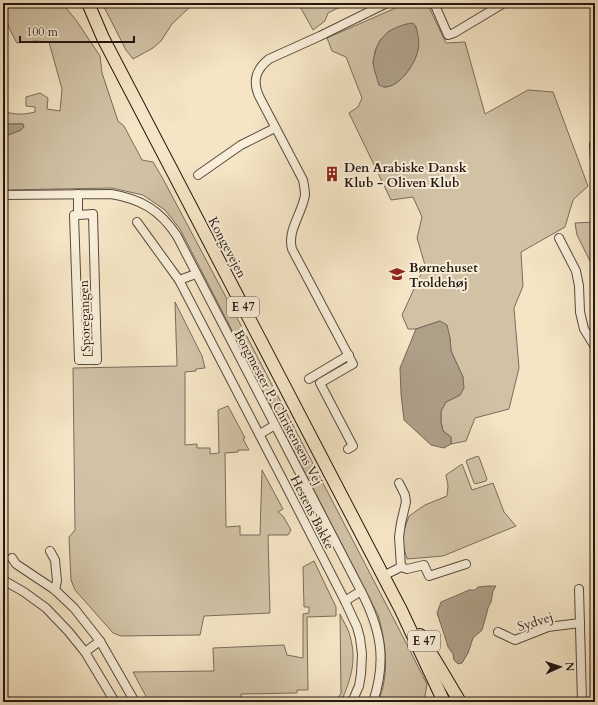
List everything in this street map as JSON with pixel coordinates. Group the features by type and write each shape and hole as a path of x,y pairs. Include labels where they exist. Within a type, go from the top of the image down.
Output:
{"main road":[{"name":"Kongevejen","path":"82,3 103,38 384,576 444,702"},
{"name":"Kongevejen","path":"88,3 103,38"},
{"path":"92,3 103,38"},
{"name":"Kongevejen","path":"401,610 417,630 460,702"},
{"path":"411,633 438,676 452,702"}],"street":[{"path":"348,449 353,446 320,383 353,364 292,249 290,243 305,195 305,188 303,180 275,128 255,84 259,70 268,59 320,36 387,3"},
{"path":"434,3 448,35 454,33 504,3"},
{"path":"198,174 241,145 275,128"},
{"path":"595,144 595,162"},
{"name":"Sporegangen","path":"78,194 78,215"},
{"name":"Borgmester P. Christensens Vej","path":"3,195 111,194 124,196 137,200 149,207 160,215 169,225 177,236 372,615 377,629 381,660 380,675 373,702"},
{"name":"Sporegangen","path":"93,214 97,360 79,360 74,215 78,215 93,214"},
{"name":"Hestens Bakke","path":"137,222 179,280 260,434 345,601 360,638 362,654 359,686 352,702"},
{"path":"559,238 576,271 579,286 580,312 584,329 595,346"},
{"path":"179,280 196,274"},
{"path":"309,379 349,356"},
{"path":"260,434 275,425"},
{"path":"399,483 405,495 406,502 400,523 399,536 402,567"},
{"path":"50,551 56,560 57,581 55,590"},
{"path":"12,558 16,564 55,590 74,608 100,641 135,702"},
{"path":"384,576 402,567 407,569 424,565 428,576 466,564"},
{"path":"3,580 24,592 46,608 68,631 85,652 115,702"},
{"path":"579,589 582,702"},
{"path":"345,601 361,591"},
{"name":"Sydvej","path":"498,632 515,640 548,627 580,623"},
{"path":"85,652 100,641"}],"shaded area":[{"path":"3,3 62,3 76,20 100,56 102,73 118,121 124,126 142,160 153,162 244,331 427,684 424,702 378,702 384,681 386,658 378,615 180,229 165,210 143,195 112,188 3,190 3,137 21,130 24,127 23,124 3,124 3,111 19,114 35,112 35,107 26,106 26,97 40,93 48,98 47,109 60,111 62,89 49,42 35,41 17,43 9,29"},
{"path":"102,3 194,3 172,24 161,41 153,48 133,59 126,50"},
{"path":"298,3 348,3 328,13 325,21 313,30"},
{"path":"407,3 427,3 446,43 465,42 485,114 528,90 553,92 588,186 573,200 565,227 521,252 523,286 514,308 519,368 509,409 475,418 466,441 451,444 451,437 443,431 441,422 441,411 446,402 460,395 463,377 451,351 450,338 440,321 416,329 408,329 402,315 425,265 417,238 422,217 413,197 391,200 349,113 358,107 362,98 346,57 332,51 327,38","holes":["407,24 416,26 418,40 417,54 407,73 391,86 385,87 379,85 373,63 375,51 380,40 389,31"]},
{"path":"413,23 417,32 419,43 414,62 406,74 396,83 384,87 379,85 373,63 380,41 388,32 400,26"},
{"path":"3,124 23,124 24,127 21,130 3,137"},
{"path":"595,222 595,271 577,235 575,223"},
{"path":"175,302 202,356 205,368 185,372 185,445 197,444 197,448 210,448 210,454 219,453 218,410 228,406 245,438 243,439 249,450 238,450 238,452 225,453 226,527 240,526 240,535 260,535 262,470 283,509 278,512 283,516 291,530 288,535 268,535 270,613 204,616 200,635 121,636 113,633 75,590 71,580 69,537 75,530 73,368 177,366"},
{"path":"440,321 447,325 451,351 463,377 464,388 460,395 446,402 441,411 443,431 451,437 451,444 444,448 431,445 404,420 400,368 416,329"},
{"path":"478,456 487,479 486,481 475,484 466,461"},
{"path":"462,464 472,490 493,483 504,512 516,526 443,556 407,559 402,536 409,516 425,505 447,496 448,486 446,475"},
{"path":"314,561 336,607 336,616 307,617 308,690 297,690 297,693 241,694 241,702 149,702 133,672 214,671 213,648 284,645 287,655 303,658 303,614 309,613 309,607 304,607 303,567"},
{"path":"496,586 493,591 482,630 473,638 468,653 462,663 458,664 454,660 453,654 448,647 437,613 441,602 469,590 475,590 478,587"},
{"path":"340,614 350,636 353,662 345,694 341,702 336,702 341,693"}],"place":[{"name":"Den Arabiske Dansk Klub - Oliven Klub","path":"332,174"},
{"name":"Børnehuset Troldehøj","path":"397,274"}]}
